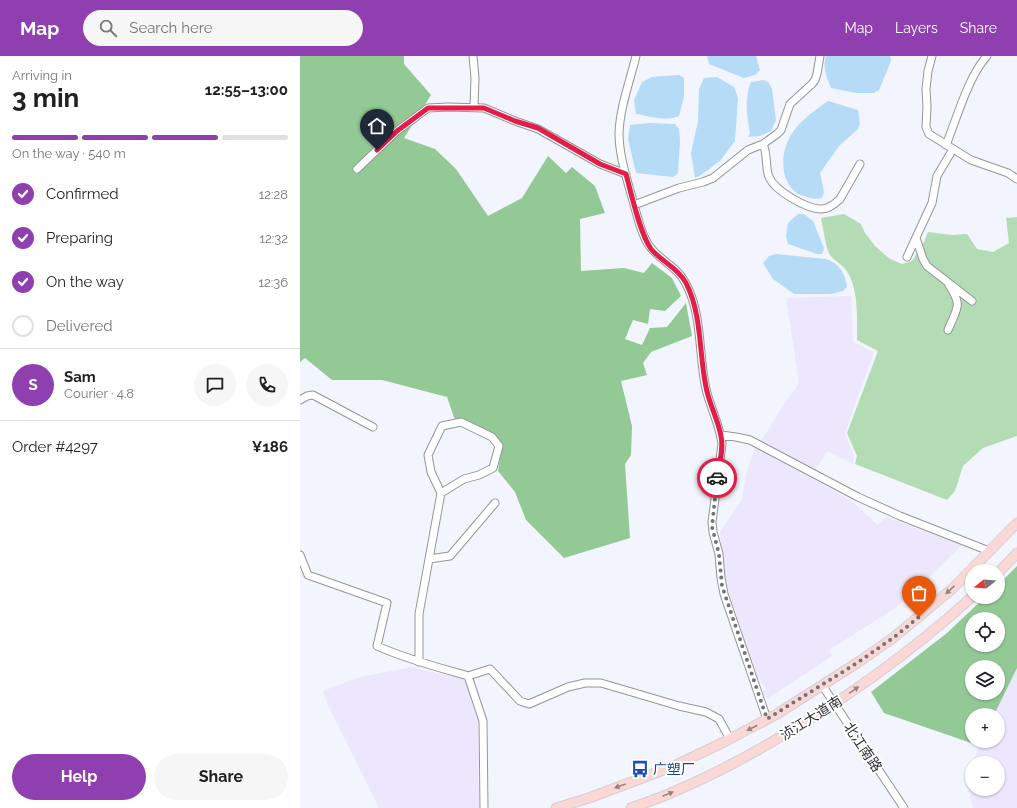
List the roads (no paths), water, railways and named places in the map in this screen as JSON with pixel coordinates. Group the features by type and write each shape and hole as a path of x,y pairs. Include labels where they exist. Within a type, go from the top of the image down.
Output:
{"main road":[{"name":"浈江大道南","path":"556,808 651,775 730,739 767,719 822,685 893,638 946,594 1017,523"},
{"path":"1005,566 1017,553"},
{"name":"浈江大道南","path":"631,808 682,788 735,763 806,723 902,657 965,603"}],"street":[{"path":"474,56 474,108"},
{"path":"636,56 620,117 620,150 634,205 647,242 658,256 679,273 685,281 696,317 706,388 721,436 722,444 712,522 719,554 721,578 724,594 767,719"},
{"path":"634,205 679,188 713,178 748,150 763,144 778,134 781,130 790,104 815,80 820,56"},
{"path":"932,56 928,71 926,89 926,127 929,134 979,164 1008,173 1017,179"},
{"path":"946,145 970,85 987,56"},
{"path":"357,169 397,131 428,108 484,108 515,121 538,128 600,164 626,174"},
{"path":"763,144 771,182 784,194 798,202 816,208 826,208 833,205 840,199 860,164"},
{"path":"907,257 932,203 937,176 953,149"},
{"path":"916,238 927,266 972,301"},
{"path":"944,278 957,297 958,303 948,330"},
{"path":"300,400 307,396 313,395 374,427"},
{"path":"419,662 419,614 441,492 431,472 428,455 442,426 461,422 492,437 499,446 493,468 479,475 464,479 441,492"},
{"path":"721,436 750,440 858,497 900,516 989,551"},
{"path":"429,559 450,556 495,503"},
{"path":"300,555 308,575 387,603 377,646 392,653 468,676 490,669 520,701 529,704 574,685 593,682 601,683 679,706 706,712 719,719 730,739"},
{"path":"468,676 483,721 484,808"},
{"name":"北江南路","path":"822,685 904,808"}],"water":[{"path":"707,56 756,56 760,70 755,75 744,78 709,64"},
{"path":"826,56 890,56 891,61 879,90 874,93 856,93 831,88 825,68"},
{"path":"679,75 684,78 684,97 679,116 663,119 636,114 634,100 642,82 652,77"},
{"path":"717,77 734,87 738,98 735,141 720,161 695,178 691,153 698,121 699,89 704,78"},
{"path":"764,80 769,83 772,89 776,120 771,131 760,136 748,137 750,133 747,94 751,82"},
{"path":"828,101 858,110 860,123 858,129 839,146 820,173 824,192 822,198 816,199 798,194 793,190 786,178 783,164 785,149 794,130"},
{"path":"649,123 675,124 679,129 680,141 678,173 673,177 636,173 628,139 630,125"},
{"path":"798,214 804,214 813,221 824,248 822,254 817,254 788,244 786,236 788,223"},
{"path":"776,254 826,259 831,261 838,266 843,273 847,287 843,291 831,294 794,294 773,279 763,263 769,256"}],"place":[{"name":"广塑厂","path":"640,769"}]}
